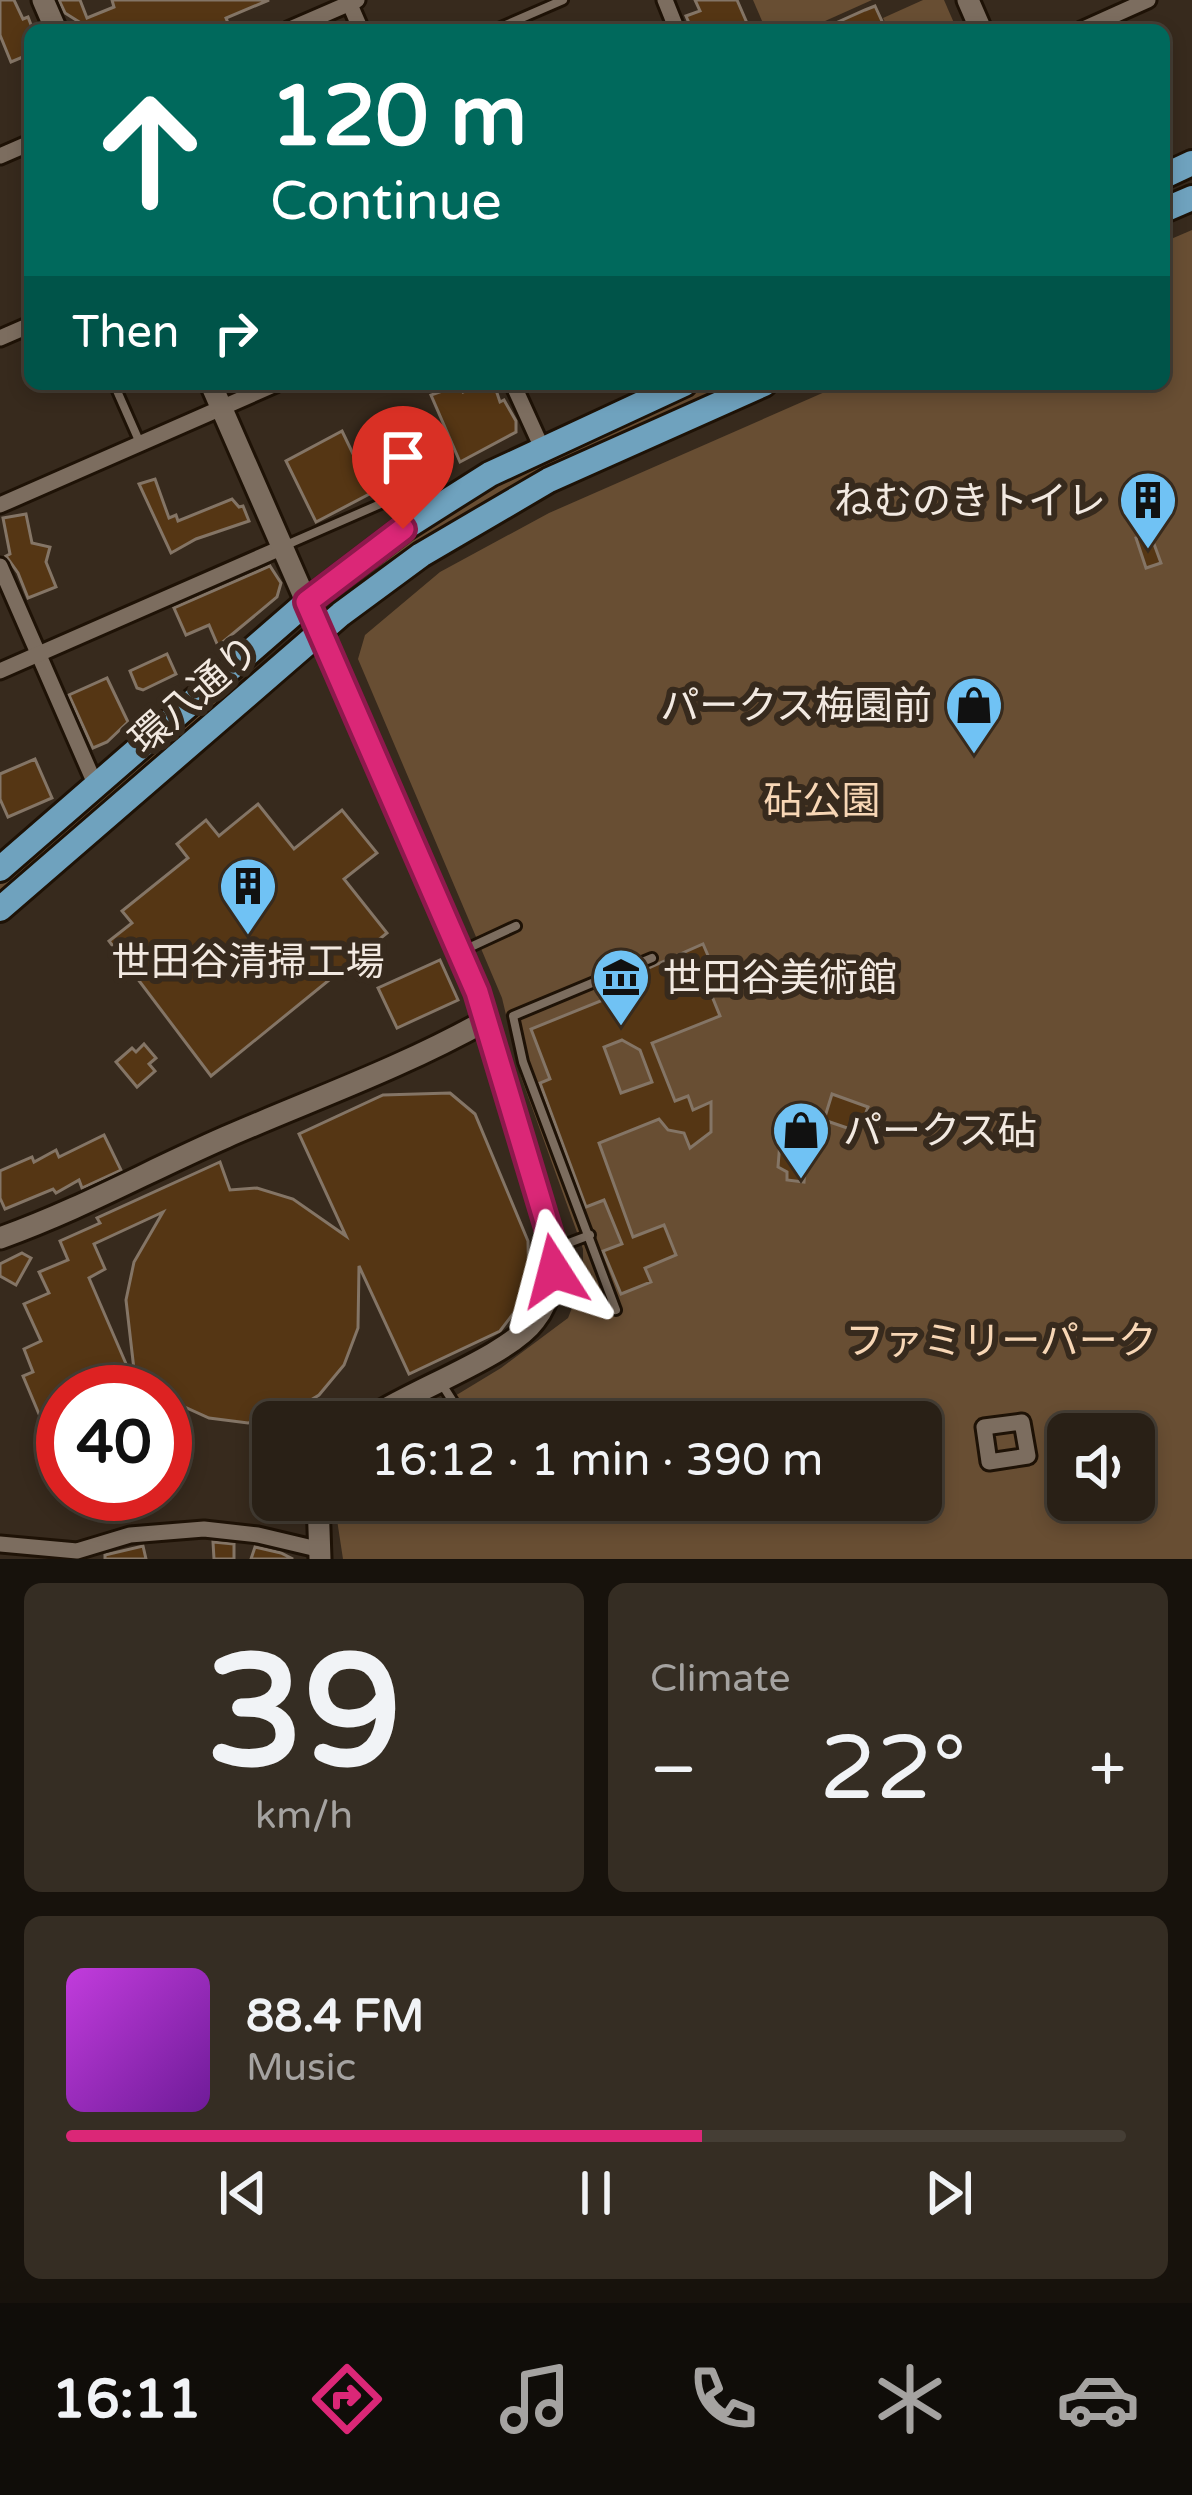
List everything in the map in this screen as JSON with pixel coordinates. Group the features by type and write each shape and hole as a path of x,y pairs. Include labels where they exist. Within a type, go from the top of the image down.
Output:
{"main road":[{"name":"環八通り","path":"7,856 97,786 307,602 439,505 542,448 671,390"},
{"name":"環八通り","path":"0,909 320,632 421,555 509,501 751,390"}],"street":[{"path":"1094,24 1148,0"},
{"path":"301,24 352,1"},
{"path":"214,390 460,952 554,1248 550,1287 536,1320 519,1337 401,1401"},
{"path":"0,505 262,390"},
{"path":"516,390 542,448"},
{"path":"0,671 283,547"},
{"path":"0,566 97,786"},
{"path":"0,1238 108,1196 228,1136 405,1064 485,1022"},
{"path":"0,1544 47,1555 130,1535 204,1529 245,1532 319,1554 318,1521"}],"lane":[{"path":"508,24 563,0"},
{"path":"118,390 140,443"},
{"path":"283,547 424,485 439,505"},
{"path":"460,952 516,926"},
{"path":"616,1310 523,1062 513,1016 652,958"},
{"path":"500,1071 523,1062"},
{"path":"554,1248 590,1235"},
{"path":"440,1379 453,1401"}],"green space":[{"path":"753,0 872,0 818,24 763,24"},
{"path":"923,0 944,0 954,24 886,24 883,18"},
{"name":"砧公園","path":"1192,230 1192,1559 343,1559 337,1521 942,1521 942,1401 447,1401 568,1318 583,1280 583,1249 521,1077 502,998 358,659 365,635 440,572 549,513 829,390 1170,390 1170,239"},
{"path":"700,390 727,390 536,476 437,530 344,592 340,589 466,502 586,440"},
{"path":"278,651 0,895 0,882 188,720"}],"building":[{"path":"0,0 14,0 31,24 24,24 24,57 11,62 0,35"},
{"path":"59,0 80,0 87,18 114,7 112,0 269,0 226,18 228,24 82,24 65,13"},
{"path":"695,0 737,0 747,24 689,24 686,16 700,11"},
{"path":"875,6 883,24 834,24"},
{"path":"445,390 496,390 516,421 516,432 460,462 431,395"},
{"path":"342,431 355,458 384,445 402,485 383,494 381,488 316,522 286,461"},
{"path":"155,479 169,518 176,515 178,521 232,499 243,506 249,521 171,553 139,484"},
{"path":"26,514 32,543 50,547 46,562 56,587 28,598 6,556 10,554 3,518"},
{"name":"ねむのきトイレ","path":"1150,533 1161,563 1146,568 1136,538"},
{"path":"270,566 281,583 277,597 218,646 209,625 186,635 174,608"},
{"path":"167,654 176,674 143,690 137,688 130,671"},
{"path":"107,678 128,722 93,748 69,695"},
{"path":"35,759 52,798 8,817 0,799 0,774"},
{"name":"世田谷清掃工場","path":"258,804 294,849 342,810 377,853 344,879 387,933 211,1076 109,941 132,923 122,911 188,858 177,844 206,820 219,836"},
{"path":"703,944 716,974 705,979 720,1016 652,1043 675,1101 688,1096 693,1110 711,1102 711,1132 690,1148 684,1133 668,1130 659,1119 599,1143 633,1237 664,1225 676,1255 645,1268 651,1282 621,1294 603,1251 622,1244 604,1200 586,1207 540,1083 550,1079 531,1029 628,990 624,979","holes":["622,1040 640,1050 652,1082 621,1093 604,1047"]},
{"path":"440,960 458,1000 397,1028 378,988"},
{"path":"144,1044 156,1058 149,1064 155,1071 137,1087 116,1062"},
{"path":"450,1093 475,1114 528,1241 529,1293 500,1331 409,1374 359,1266 358,1328 344,1365 319,1395 309,1401 252,1401 252,1422 248,1423 209,1418 192,1410 192,1365 133,1365 126,1300 134,1262 163,1212 94,1244 105,1269 89,1278 127,1365 36,1365 36,1407 23,1376 33,1372 24,1349 41,1341 24,1304 49,1293 39,1272 68,1260 60,1241 100,1223 97,1218 220,1162 230,1190 257,1188 293,1199 346,1236 299,1134 383,1095"},
{"path":"832,1094 868,1107 859,1132 824,1120"},
{"path":"104,1135 121,1170 82,1188 79,1180 56,1193 53,1189 5,1209 0,1171 56,1150 59,1157"},
{"path":"780,1142 800,1144 804,1182 787,1180 787,1172 778,1167"},
{"path":"22,1253 31,1258 16,1285 0,1276 0,1264"},
{"path":"213,1542 234,1544 234,1559 214,1559"},
{"path":"143,1546 146,1559 105,1559 105,1555"},
{"path":"255,1547 281,1553 293,1559 251,1559"}],"place":[{"name":"ねむのきトイレ","path":"1148,551"},
{"name":"パークス梅園前","path":"974,756"},
{"name":"世田谷清掃工場","path":"248,937"},
{"name":"世田谷美術館","path":"621,1028"},
{"name":"パークス砧","path":"801,1181"}],"route":[{"path":"403,529 307,602 477,992 535,1179 554,1248 554,1271"}],"park label":[{"name":"ファミリーパーク","path":"1001,1340"}]}
